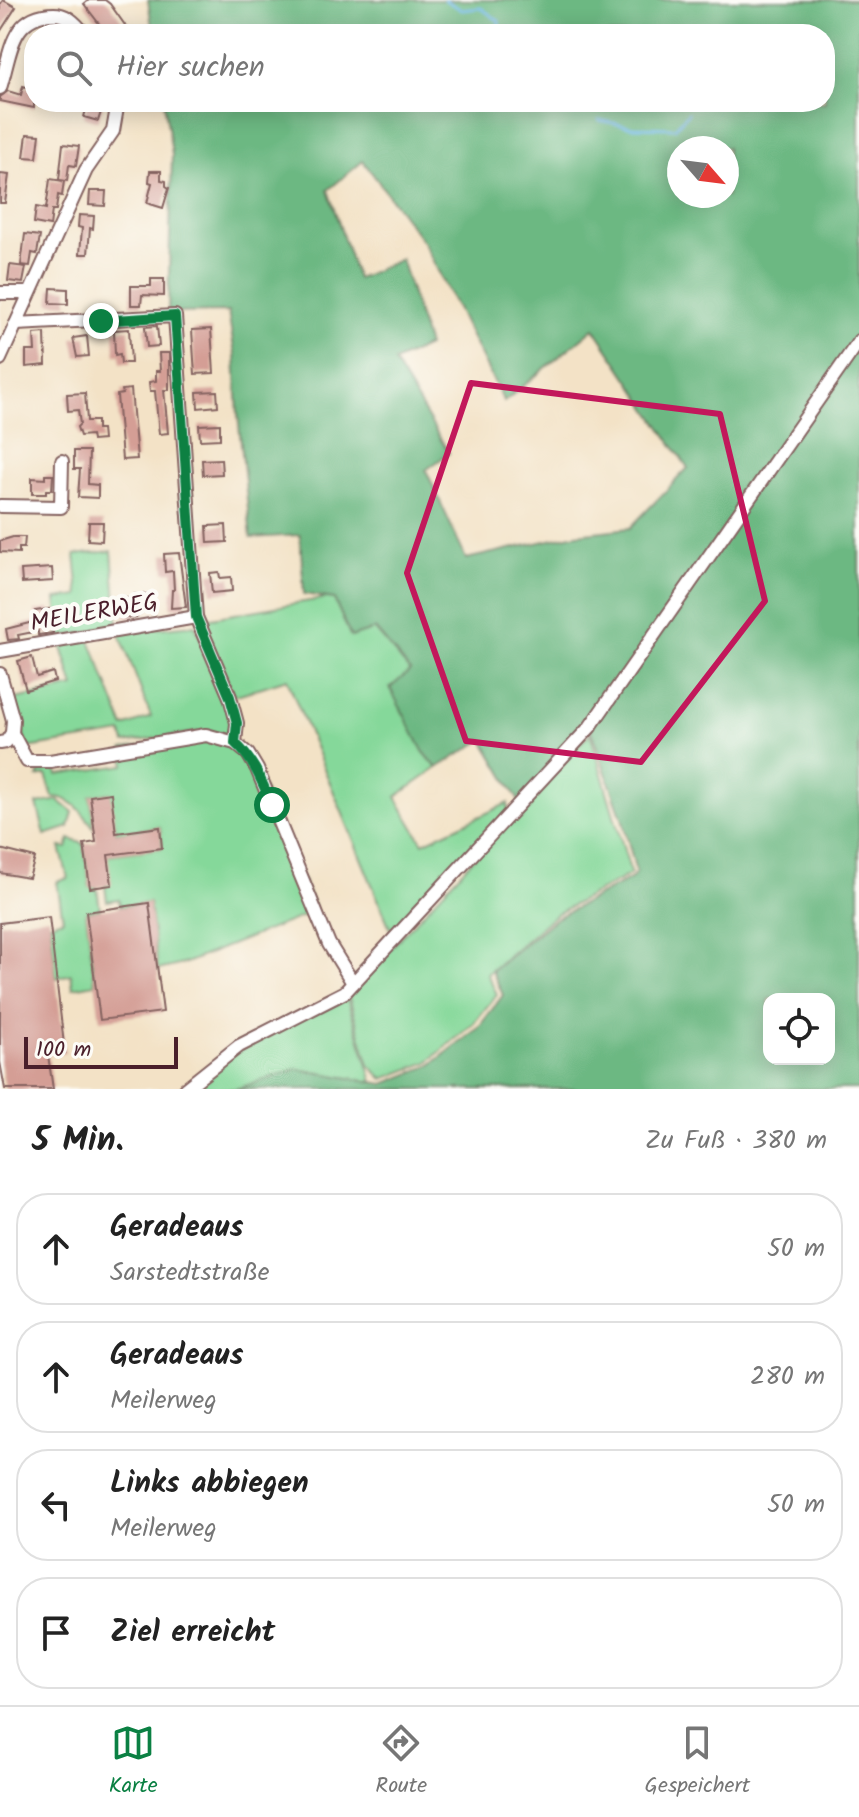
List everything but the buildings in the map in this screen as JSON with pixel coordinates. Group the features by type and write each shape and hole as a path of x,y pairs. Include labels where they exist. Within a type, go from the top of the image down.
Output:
{"street":[{"path":"0,88 16,34 25,22 37,14 60,14 78,24"},
{"path":"0,359 86,170 113,131 116,112"},
{"path":"0,293 29,293"},
{"name":"MEILERWEG","path":"16,324 175,316 196,617 230,697 237,723 235,743"},
{"path":"185,1089 239,1046 345,992 590,727 859,341"},
{"path":"0,506 61,507 62,461"},
{"name":"MEILERWEG","path":"0,651 196,617"},
{"path":"0,674 13,720 12,733 6,742 0,743"},
{"path":"12,733 27,761 50,761 206,735 235,743 248,754 257,769 329,944 353,983"}],"highlighted area":[{"path":"471,383 720,414 765,601 641,762 466,741 407,573"}],"green space":[{"path":"148,0 859,0 859,1089 236,1089 297,1069 384,1084 431,1065 478,1028 503,995 492,971 556,918 632,878 636,872 622,818 590,728 520,803 483,740 437,768 423,751 390,688 410,671 375,629 351,637 334,599 304,594 300,535 251,538 235,355 228,312 168,313 172,154 166,112 835,112 835,24 152,24","holes":["363,161 424,243 504,402 594,328 688,468 630,528 576,534 466,559 426,470 449,453 394,362 428,346 401,259 357,279 328,190"]},
{"path":"112,551 118,628 60,637 56,599 79,596 75,555"},
{"path":"334,599 351,637 374,629 410,671 423,751 437,768 396,797 423,843 508,803 508,811 392,933 287,679 234,696 201,623 206,619"},
{"path":"195,625 233,720 232,730 226,734 206,731 125,743 122,733 27,748 15,699 74,687 61,644 90,640 124,727 151,717 119,632"},
{"path":"590,733 631,874 556,914 487,974 497,994 473,1024 428,1062 383,1079 369,1065 348,994"},
{"path":"206,735 248,754 316,911 183,964 158,970 149,903 120,907 119,899 107,901 105,886 108,855 162,848 160,827 116,833 110,793 90,796 95,829 72,803 53,797 46,775 38,777 41,770 56,768 58,775 125,765 123,749"},
{"path":"58,800 73,812 69,827 45,835 37,804"},
{"path":"70,839 84,844 90,887 97,887 100,910 86,912 95,984 73,988 71,974 56,978 50,923 63,919 57,882 68,878 60,847 67,848"},
{"path":"345,992 373,1082 297,1069 236,1089 185,1089 212,1066"}],"waterway":[{"path":"445,0 462,10 481,8 499,24"},
{"path":"599,120 633,127 675,128 688,113"}],"route":[{"path":"101,321 175,316 196,617 230,697 237,723 235,743 248,754 257,769 272,805"}]}
